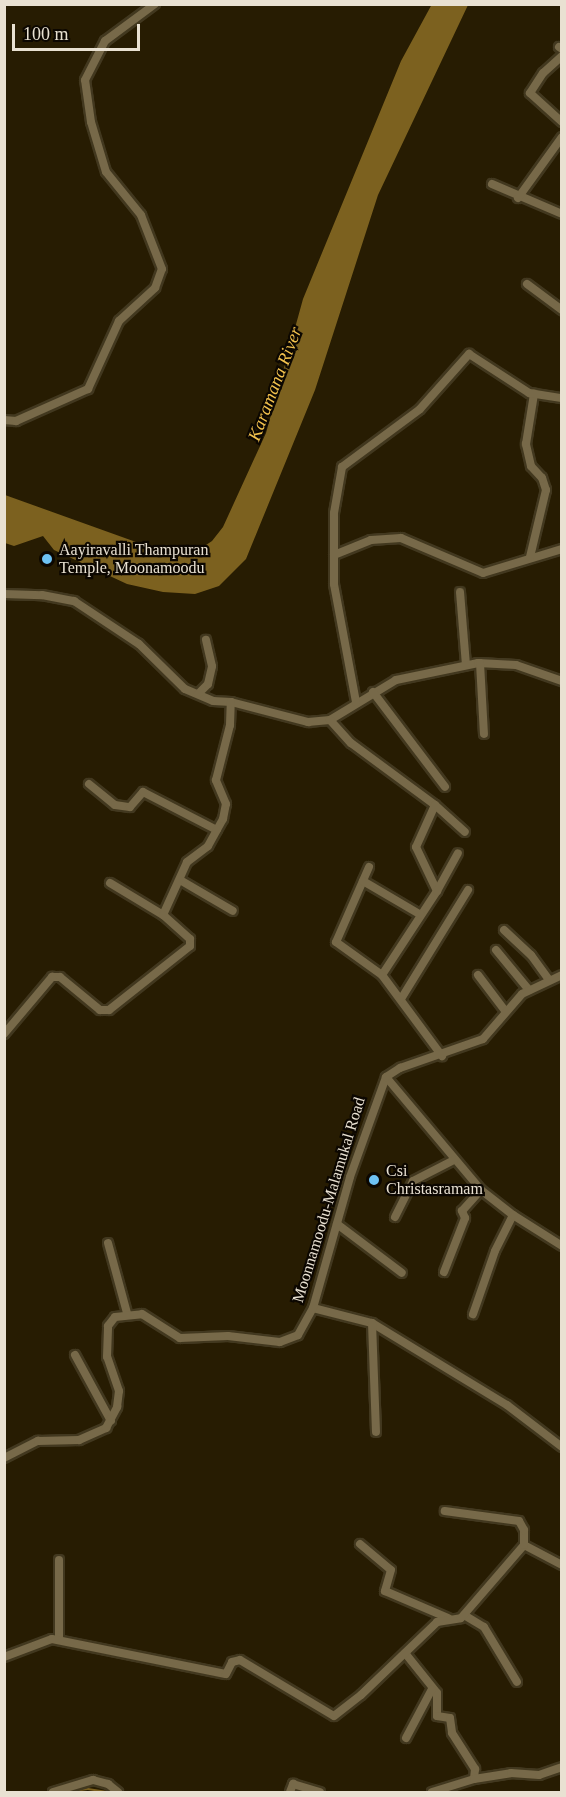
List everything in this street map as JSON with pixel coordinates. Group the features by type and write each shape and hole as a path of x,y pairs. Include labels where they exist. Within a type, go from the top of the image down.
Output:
{"street":[{"path":"4,420 16,421 88,389 118,321 155,288 162,269 141,215 106,172 91,122 85,80 105,41 155,4"},
{"path":"561,51 530,93 561,122"},
{"path":"518,198 561,137"},
{"path":"492,183 518,198 561,214"},
{"path":"527,284 561,310"},
{"path":"356,702 334,584 334,513 342,467 420,409 469,354 534,394 561,398"},
{"path":"530,557 546,490 542,478 531,466 526,444 534,394"},
{"path":"334,555 372,540 401,538 483,573 550,555 561,549"},
{"path":"460,592 466,665"},
{"path":"4,594 42,595 74,601 139,644 179,684 198,694 213,701 231,702 308,722 330,720 356,702 396,680 466,665 480,663 516,665 561,681"},
{"path":"198,694 208,684 212,666 206,640"},
{"path":"480,663 484,734"},
{"path":"373,692 445,787"},
{"path":"163,915 187,862 203,852 217,830 226,804 216,780 230,724 231,702"},
{"path":"330,720 357,748 435,805 465,832"},
{"path":"89,784 115,806 130,807 143,792 217,830"},
{"path":"435,805 416,847 437,891"},
{"path":"382,975 437,891 459,852"},
{"path":"369,867 336,940 382,975 442,1056"},
{"path":"180,880 232,911"},
{"path":"363,881 421,915"},
{"path":"4,1034 52,977 61,978 100,1010 109,1010 190,946 190,939 163,915 110,883"},
{"path":"401,999 468,890"},
{"path":"504,930 531,955 549,980"},
{"path":"496,950 529,990"},
{"path":"478,975 506,1012"},
{"path":"561,975 529,990 483,1039 442,1056 400,1068 386,1077 481,1190 513,1215 561,1246"},
{"name":"Moonnamoodu-Malamukal Road","path":"127,1313 142,1314 180,1338 228,1336 280,1342 298,1335 313,1308 370,1114 386,1077"},
{"path":"395,1217 412,1181 454,1160"},
{"path":"444,1272 465,1218 462,1211 481,1190"},
{"path":"473,1314 495,1251 513,1215"},
{"path":"337,1224 402,1273"},
{"path":"4,1458 38,1441 79,1440 98,1434 111,1421 118,1390 107,1357 108,1326 115,1317 127,1313 108,1243"},
{"path":"313,1308 372,1323 507,1405 561,1447"},
{"path":"372,1323 376,1432"},
{"path":"75,1355 111,1421"},
{"path":"360,1544 391,1570 385,1591 447,1618 458,1620 524,1545 524,1530 519,1521 445,1511"},
{"path":"524,1545 561,1565"},
{"path":"59,1560 59,1640"},
{"path":"464,1615 484,1627 517,1682"},
{"path":"4,1657 47,1640 59,1640 226,1674 232,1662 240,1660 334,1716 447,1618"},
{"path":"405,1653 437,1693 437,1716 450,1718 452,1733 475,1769 474,1779"},
{"path":"406,1738 432,1689"},
{"path":"432,1792 462,1788 474,1779 511,1773 538,1775 561,1768"},
{"path":"53,1792 93,1780 108,1784 118,1792"},
{"path":"290,1792 293,1784 320,1792"}],"shaded area":[{"path":"432,4 468,5 378,195 315,390 246,559 219,586 195,594 163,592 127,584 54,550 43,536 14,546 5,543 5,495 136,542 175,551 200,549 212,541 223,527 266,433 303,299 401,61"}],"waterway":[{"path":"71,1791 88,1789 107,1792"}],"place":[{"name":"Aayiravalli Thampuran Temple, Moonamoodu","path":"47,559"},
{"name":"Csi Christasramam","path":"374,1180"}],"water label":[{"name":"Karamana River","path":"275,384"}]}
